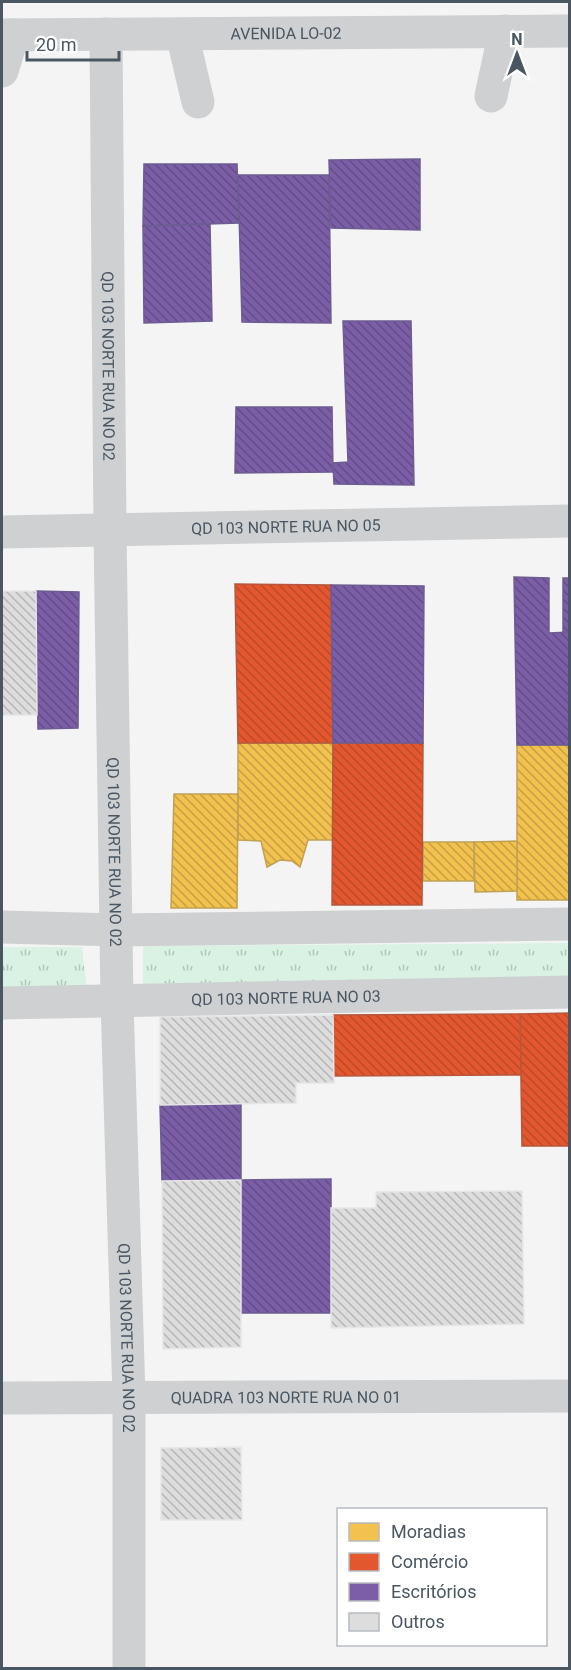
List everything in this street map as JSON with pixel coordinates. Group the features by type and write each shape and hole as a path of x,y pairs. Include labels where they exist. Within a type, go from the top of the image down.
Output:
{"street":[{"path":"491,96 506,31"},
{"name":"AVENIDA LO-02","path":"7,35 570,31"},
{"name":"QD 103 NORTE RUA NO 02","path":"106,34 117,1000 129,1397 129,1668"},
{"path":"182,34 198,102"},
{"path":"2,71 7,35"},
{"name":"QD 103 NORTE RUA NO 05","path":"2,531 110,531 570,521"},
{"path":"2,927 117,930 570,924"},
{"name":"QD 103 NORTE RUA NO 03","path":"2,1003 570,992"},
{"name":"QUADRA 103 NORTE RUA NO 01","path":"2,1398 570,1396"}],"green space":[{"path":"569,943 569,979 143,984 143,946"},
{"path":"2,947 82,947 87,990 2,991"}],"building: Moradias":[{"path":"238,743 333,743 333,840 308,840 300,867 292,861 280,860 267,867 261,841 238,840"},
{"path":"517,745 570,745 570,900 517,900"},
{"path":"174,794 238,794 237,908 171,908"},
{"path":"517,841 517,891 475,892 474,842"},
{"path":"423,842 474,842 474,881 423,881"}],"building: Comércio":[{"path":"235,584 331,585 333,743 238,743"},
{"path":"333,743 423,743 422,905 332,905"},
{"path":"570,1013 570,1146 522,1146 520,1014"},
{"path":"520,1014 521,1075 334,1076 333,1015"}],"building: Escritórios":[{"path":"420,159 420,230 331,228 329,160"},
{"path":"144,164 237,164 239,223 143,226"},
{"path":"238,175 329,175 331,323 242,322"},
{"path":"210,224 212,321 144,323 143,226"},
{"path":"343,321 411,321 414,485 334,484 333,463 348,462"},
{"path":"236,407 332,407 333,472 235,473"},
{"path":"514,577 549,578 549,633 570,632 570,745 517,745"},
{"path":"563,578 570,578 570,632 563,632"},
{"path":"331,585 424,586 423,743 333,743"},
{"path":"36,591 79,592 78,728 38,729"},
{"path":"241,1104 241,1180 162,1181 160,1105"},
{"path":"331,1179 331,1313 241,1313 241,1180"}],"building: Outros":[{"path":"2,591 36,591 37,715 2,715"},
{"path":"333,1015 334,1083 296,1083 296,1103 160,1105 160,1017"},
{"path":"241,1180 241,1347 163,1349 162,1181"},
{"path":"522,1191 524,1324 331,1328 331,1208 376,1208 376,1192"},
{"path":"241,1447 242,1520 161,1520 161,1448"}]}
